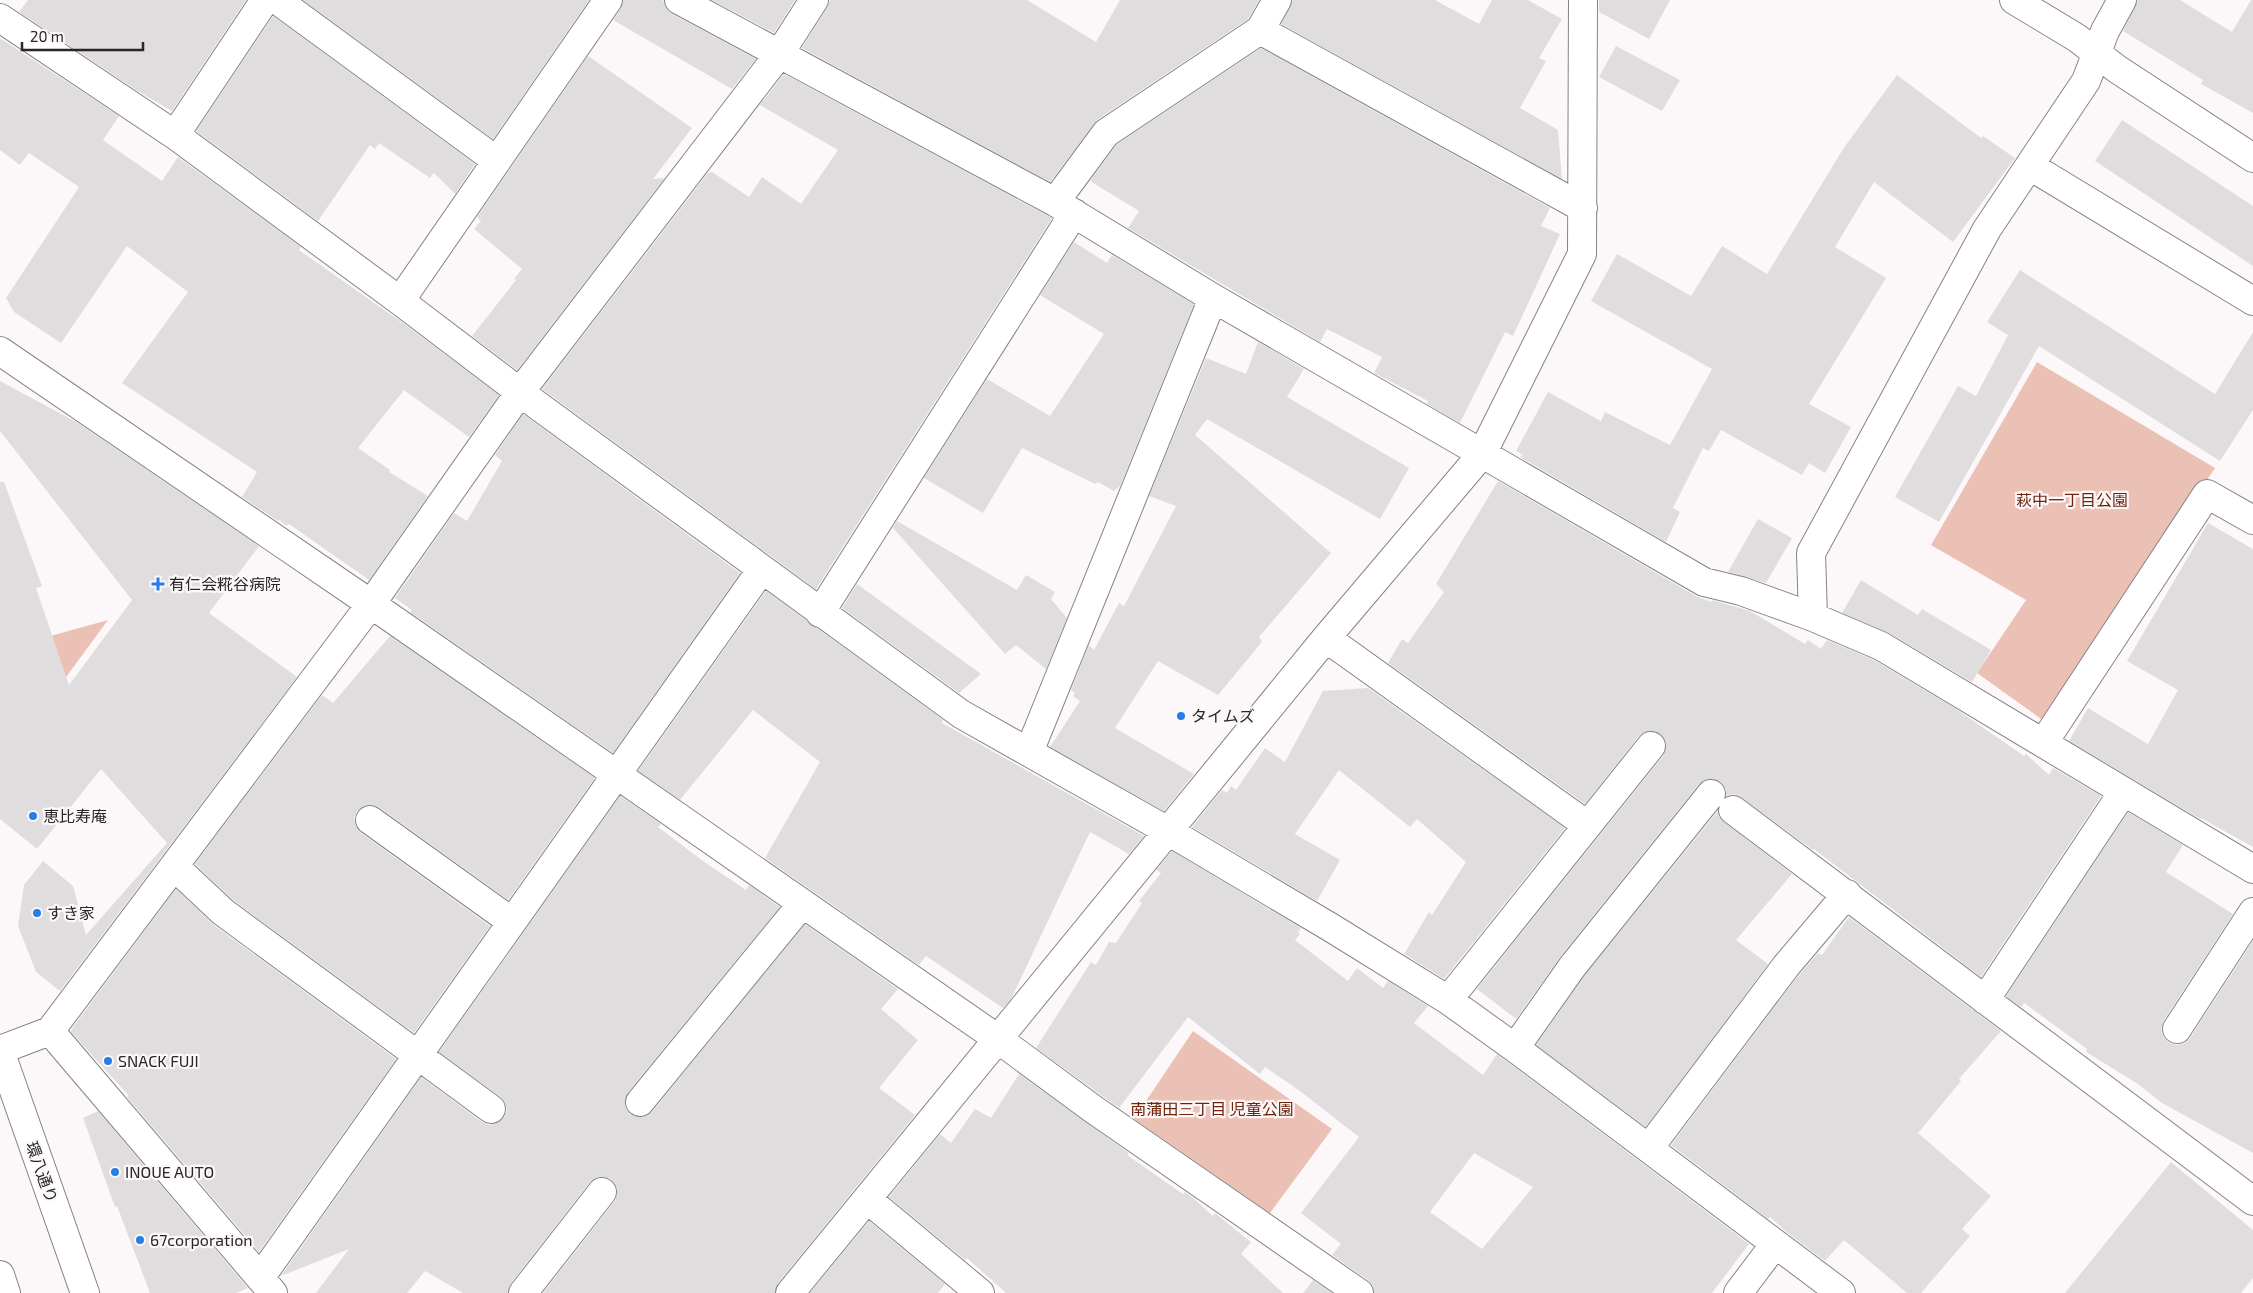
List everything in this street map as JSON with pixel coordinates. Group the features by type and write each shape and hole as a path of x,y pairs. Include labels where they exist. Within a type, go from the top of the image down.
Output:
{"street":[{"path":"176,135 265,0"},
{"path":"277,0 497,160"},
{"path":"400,301 608,0"},
{"path":"679,0 780,52 1064,208 1213,298 1704,582 1742,591 1813,617 1881,646 2044,742 2253,870"},
{"path":"0,1051 50,1031 371,604 520,392 780,52 814,0"},
{"path":"820,613 1064,208 1106,133 1260,30 1276,0"},
{"path":"790,1293 1326,638 1482,454 1582,254 1583,0"},
{"path":"2014,0 2077,38 2095,54 2253,158"},
{"path":"1813,617 1811,553 1988,229 2086,81 2095,54 2122,0"},
{"path":"0,18 176,135 520,392 820,613 961,714 1168,831 1330,927 1448,1000 1515,1048 1841,1293"},
{"path":"1260,30 1583,208"},
{"path":"2030,166 2253,301"},
{"path":"1029,752 1213,298"},
{"path":"0,351 371,604 998,1039 1093,1109 1359,1293"},
{"path":"2044,742 2207,494 2253,520"},
{"path":"50,1031 266,1285 418,1054 762,569"},
{"path":"1326,638 1587,825"},
{"path":"1448,1000 1651,746"},
{"path":"1985,1000 2123,792"},
{"path":"1515,1048 1572,967 1711,794"},
{"path":"1733,810 2253,1201"},
{"path":"370,820 512,922"},
{"path":"174,866 223,912 491,1109"},
{"path":"1649,1148 1786,966 1847,894"},
{"path":"640,1102 802,904"},
{"path":"2178,1029 2253,912"},
{"name":"環八通り","path":"0,1051 85,1293"},
{"path":"523,1293 602,1192"},
{"path":"867,1199 980,1293"},
{"path":"1738,1293 1775,1244"},
{"path":"0,1275 6,1293"}],"green space":[{"name":"萩中一丁目公園","path":"2037,362 2215,468 2044,721 1977,673 2026,600 1931,545"},
{"path":"108,620 0,767 0,650"},
{"name":"南蒲田三丁目 児童公園","path":"1193,1031 1332,1129 1270,1213 1134,1119"}],"building":[{"path":"28,0 246,0 172,111 136,90 19,12"},
{"path":"303,0 589,0 493,139"},
{"path":"623,0 663,0 666,8 672,14 756,59 732,89 613,20 621,8"},
{"path":"712,0 795,0 774,33"},
{"path":"830,0 1027,0 1096,42 1120,0 1259,0 1248,19 1097,120 1050,182 802,48"},
{"path":"1293,0 1435,0 1479,24 1492,0 1528,0 1562,19 1539,58 1546,61 1520,108 1558,130 1562,179 1281,24"},
{"path":"1599,0 1670,0 1649,39 1599,12"},
{"path":"2138,0 2180,0 2232,32 2251,0 2253,0 2253,113 2201,84 2203,80 2123,31"},
{"path":"273,16 475,164 455,194 434,173 430,178 379,143 375,149 370,145 318,221 196,131"},
{"path":"0,38 119,116 103,140 162,181 178,157 301,247 299,250 407,326 499,395 469,437 404,390 358,448 390,470 389,472 428,496 369,580 289,524 287,526 278,521 242,497 257,472 122,383 188,292 127,246 61,343 14,312 6,298 79,187 29,153 20,165 0,150"},
{"path":"1616,46 1680,80 1662,111 1599,77"},
{"path":"1261,48 1550,208 1541,226 1560,234 1513,336 1505,332 1460,423 1427,404 1428,401 1374,373 1382,357 1327,329 1320,342 1128,228 1139,211 1090,181 1117,144"},
{"path":"588,56 692,128 653,179 665,178 517,370 472,336 516,280 514,279 522,269 474,229 481,221 477,217"},
{"path":"784,74 1052,218 816,589 542,389 708,173 712,172 749,197 762,177 801,204 838,150 760,105"},
{"path":"1897,75 1981,138 1983,136 2015,158 1953,242 1874,182 1835,247 1886,278 1809,404 1851,427 1825,473 1809,463 1802,475 1721,430 1709,451 1703,448 1673,508 1680,512 1666,542 1520,457 1523,455 1516,451 1548,392 1601,421 1605,412 1670,445 1712,369 1591,301 1617,254 1691,296 1722,246 1767,274 1843,149"},
{"path":"2122,120 2253,206 2253,266 2095,161"},
{"path":"1074,242 1107,263 1112,255 1194,304 1120,486 1114,491 1098,482 1095,484 1022,448 983,513 924,478 987,379 1050,416 1104,334 1040,295"},
{"path":"2020,270 2215,394 2253,332 2253,410 2220,461 2039,346 1939,522 1895,497 1958,386 1976,396 2008,335 1987,322"},
{"path":"1258,342 1304,369 1287,397 1409,468 1380,519 1207,419 1195,435 1331,553 1259,637 1262,642 1218,695 1158,661 1115,728 1194,774 1164,811 1050,747 1080,701 1073,696 1075,693 1071,690 1089,645 1094,650 1119,603 1124,606 1176,506 1149,496 1206,358 1246,374"},
{"path":"0,381 78,423 259,546 209,613 297,677 60,991 36,972 18,926 24,885 43,861 73,886 86,935 167,843 101,769 37,849 0,819 0,482 4,482 42,586 36,588 69,685 132,600 0,431"},
{"path":"523,414 740,573 613,753 410,612 412,610 395,598 454,513 467,521 502,461 495,455"},
{"path":"1498,481 1696,596 1711,602 1712,600 1750,611 1805,644 1808,640 1821,649 1827,640 1874,660 1956,709 2024,756 2026,754 2049,775 2053,768 2101,796 1981,977 1814,849 1742,798 1734,794 1726,796 1726,789 1721,782 1713,779 1705,780 1699,784 1560,957 1516,1019 1477,989 1663,756 1666,748 1665,740 1660,734 1653,731 1645,732 1639,736 1585,804 1388,663 1402,639 1408,643 1444,592 1436,584"},
{"path":"1758,519 1792,538 1766,583 1728,572"},
{"path":"897,521 1017,590 1026,575 1055,592 1051,599 1067,618 1046,669 1016,645 1005,654 893,528"},
{"path":"2208,523 2253,549 2253,847 2200,819 2069,741 2088,708 2148,744 2178,690 2127,661"},
{"path":"1861,580 1918,615 1922,609 1991,650 1972,682 1889,633 1842,613"},
{"path":"857,584 981,674 959,693 842,608"},
{"path":"766,591 943,720 942,723 1144,836 1129,854 1090,832 1011,999 1003,1008 926,956 919,965 765,858 820,762 753,710 680,800 638,771"},
{"path":"390,636 595,778 508,900 379,807 372,805 364,806 357,811 354,819 361,833 490,926 414,1033 233,900 195,864 322,695 333,703"},
{"path":"1368,688 1565,828 1444,979 1404,954 1429,912 1432,915 1466,862 1417,819 1410,827 1339,770 1295,834 1340,860 1317,901 1192,827 1222,790 1227,793 1231,786 1236,790 1265,748 1285,762 1323,691"},
{"path":"620,796 661,824 658,827 703,861 746,890 749,885 780,907 628,1092 625,1100 626,1108 630,1114 638,1117 646,1116 652,1112 805,924 898,989 881,1009 918,1040 879,1088 915,1115 778,1283 775,1293 543,1293 615,1201 617,1194 616,1186 611,1179 604,1177 596,1178 590,1182 511,1283 508,1293 463,1293 425,1271 407,1293 316,1293 349,1249 281,1276 421,1077 482,1122 490,1125 504,1118 507,1110 501,1097 439,1052"},
{"path":"1718,811 1719,817 1724,822 1792,874 1736,940 1768,964 1646,1127 1536,1045 1584,976"},
{"path":"2128,812 2183,845 2166,872 2233,914 2164,1020 2161,1029 2163,1036 2168,1042 2177,1045 2184,1043 2190,1038 2253,941 2253,1153 2162,1103 2138,1084 2086,1052 2087,1049 2024,1003 2021,1007 2006,996"},
{"path":"1172,851 1301,928 1298,932 1300,934 1295,940 1348,981 1357,968 1383,988 1388,981 1428,1006 1414,1023 1483,1075 1497,1054 1749,1244 1712,1293 1374,1293 1373,1286 1368,1280 1332,1255 1341,1244 1301,1213 1359,1137 1300,1091 1265,1067 1260,1074 1188,1017 1119,1108 1036,1048 1091,962 1096,965 1109,942 1116,943 1142,903 1139,901 1161,873 1156,870","holes":["1474,1153 1533,1187 1482,1249 1430,1212"]},
{"path":"176,889 214,925 396,1059 259,1252 127,1097 129,1096 71,1032"},
{"path":"1849,917 2001,1031 1959,1079 1961,1081 1918,1133 1991,1196 1962,1229 1970,1236 1921,1293 1907,1293 1844,1240 1825,1261 1770,1217 1768,1219 1671,1145 1793,982 1818,953 1822,955"},
{"path":"1019,1074 1129,1153 1127,1155 1183,1194 1185,1192 1191,1196 1213,1216 1215,1213 1251,1242 1241,1254 1283,1293 1006,1293 967,1258 965,1260 889,1197 940,1134 951,1143 975,1109 991,1118"},
{"path":"98,1111 248,1288 236,1293 150,1293 117,1206 115,1207 83,1118"},
{"path":"2171,1162 2253,1230 2253,1278 2241,1293 2065,1293"},
{"path":"869,1221 945,1284 938,1293 810,1293"},
{"path":"1313,1280 1332,1293 1303,1293"}],"place":[{"name":"有仁会糀谷病院","path":"158,584"},
{"name":"タイムズ","path":"1181,716"},
{"name":"恵比寿庵","path":"33,816"},
{"name":"すき家","path":"37,913"},
{"name":"SNACK FUJI","path":"108,1061"},
{"name":"INOUE AUTO","path":"115,1172"},
{"name":"67corporation","path":"140,1240"}]}
